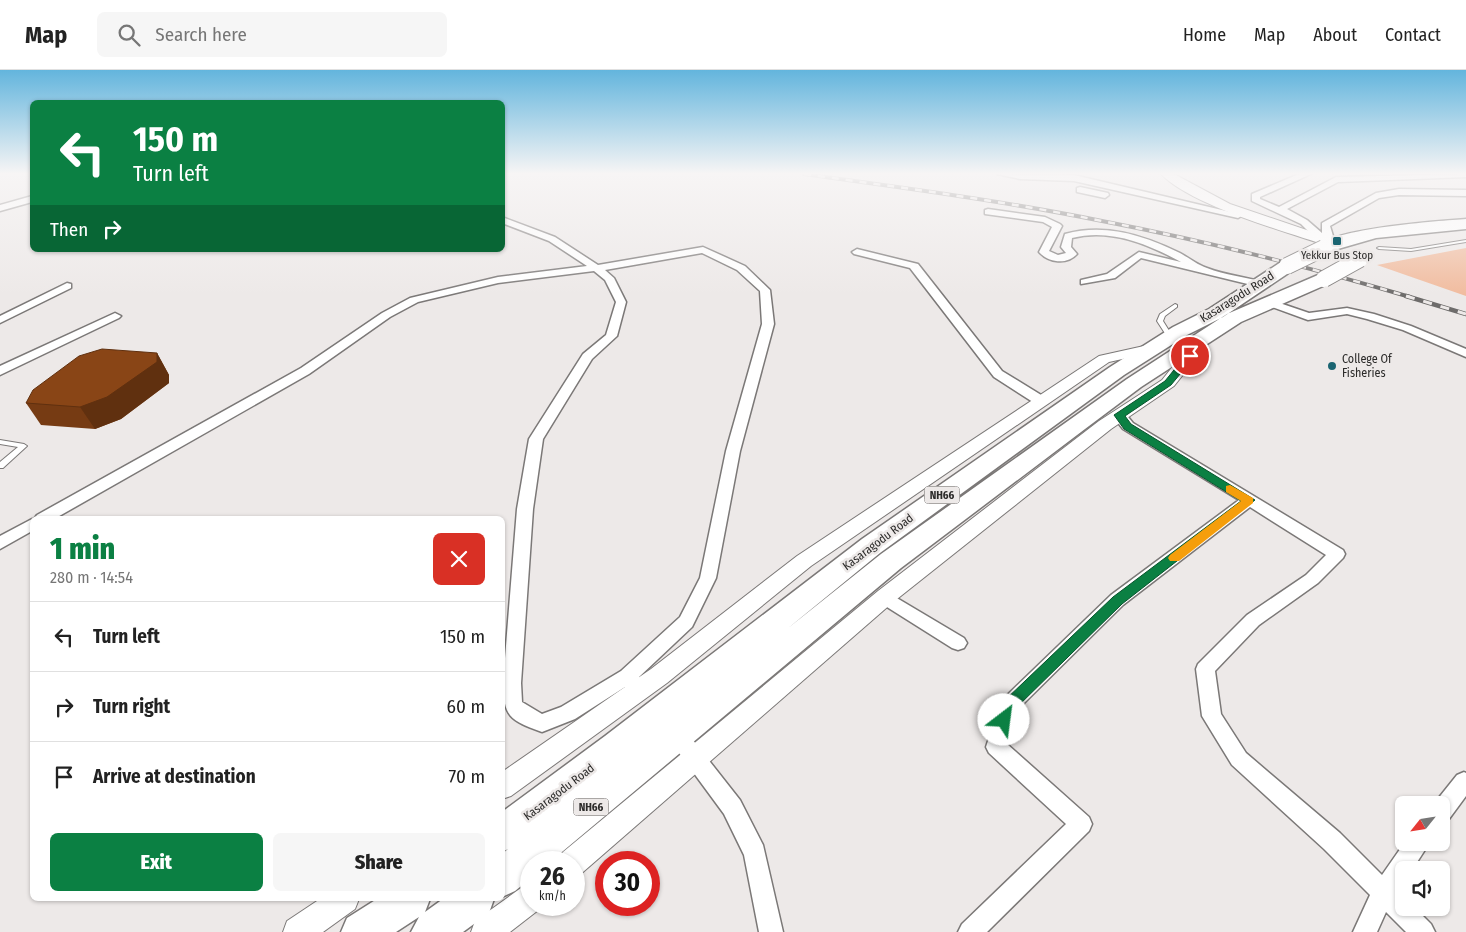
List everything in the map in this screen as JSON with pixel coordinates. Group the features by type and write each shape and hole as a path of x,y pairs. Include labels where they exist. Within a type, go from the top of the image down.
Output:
{"highway":[{"name":"NH66","path":"1330,246 1384,233 1466,224"},
{"name":"NH66","path":"1268,302 1324,279 1379,248 1441,235 1466,233"},
{"name":"Kasaragodu Road","path":"505,832 617,747 871,546 1287,266 1330,246"},
{"name":"Kasaragodu Road","path":"505,876 686,746 891,562 1077,424 1171,344 1268,302"},
{"path":"361,932 408,901"},
{"path":"431,932 472,901"}],"street":[{"path":"1004,214 1045,220 1057,226 1044,252 1057,258 1068,258 1072,254 1066,247 1068,236 1086,232 1102,233 1149,243 1206,272"},
{"path":"1212,214 1244,215"},
{"path":"1240,214 1330,246"},
{"path":"1288,214 1306,224 1330,246"},
{"path":"1306,224 1325,225 1344,214"},
{"path":"47,516 305,371 386,315 414,300 498,280 596,268 703,250 741,268 764,290 768,324 732,452 708,578 686,622 633,683 542,723 528,718 513,706 512,683 525,509 536,439 587,357 611,336 621,302 609,278 596,268 574,250 537,230 505,221"},
{"path":"1325,225 1330,246"},
{"path":"857,252 914,266 930,284 998,374 1041,401"},
{"path":"1085,282 1111,276 1139,255 1260,284"},
{"path":"0,320 67,286"},
{"path":"1268,302 1308,317 1347,311 1370,316 1407,328 1466,353"},
{"path":"0,371 115,316"},
{"path":"505,785 633,683 804,561 1104,359 1171,344 1190,356 1168,383 686,746 584,851"},
{"path":"1117,422 1337,554 1312,579 1253,620 1205,669 1212,716 1239,759 1332,841 1423,932"},
{"path":"970,932 1081,824 996,747 1008,707 1117,600 1249,500"},
{"path":"0,543 30,525"},
{"path":"885,597 958,643"},
{"path":"686,746 732,807 754,853 771,932"},
{"path":"1450,800 1464,782"},
{"path":"1365,932 1383,892 1413,851"},
{"path":"298,932 342,901"},
{"path":"486,932 520,906"}],"lane":[{"path":"1379,248 1410,250 1466,242"},
{"path":"1171,344 1160,321 1162,315 1175,306"},
{"path":"0,442 24,446 0,466"}],"shaded area":[{"path":"1466,248 1466,296 1377,265"}],"building":[{"path":"102,349 157,353 157,362 107,397 80,407 26,403 33,390 79,356"}],"railway":[{"path":"1066,214 1180,237 1257,255 1410,297"},
{"path":"1406,296 1466,314"}],"slow traffic":[{"path":"1175,558 1249,500 1230,489"}],"place":[{"name":"Yekkur Bus Stop","path":"1337,241"},
{"name":"College Of Fisheries","path":"1332,366"}],"route":[{"path":"1004,720 1008,707 1117,600 1249,500 1128,426 1119,415 1168,383 1190,356"}]}
